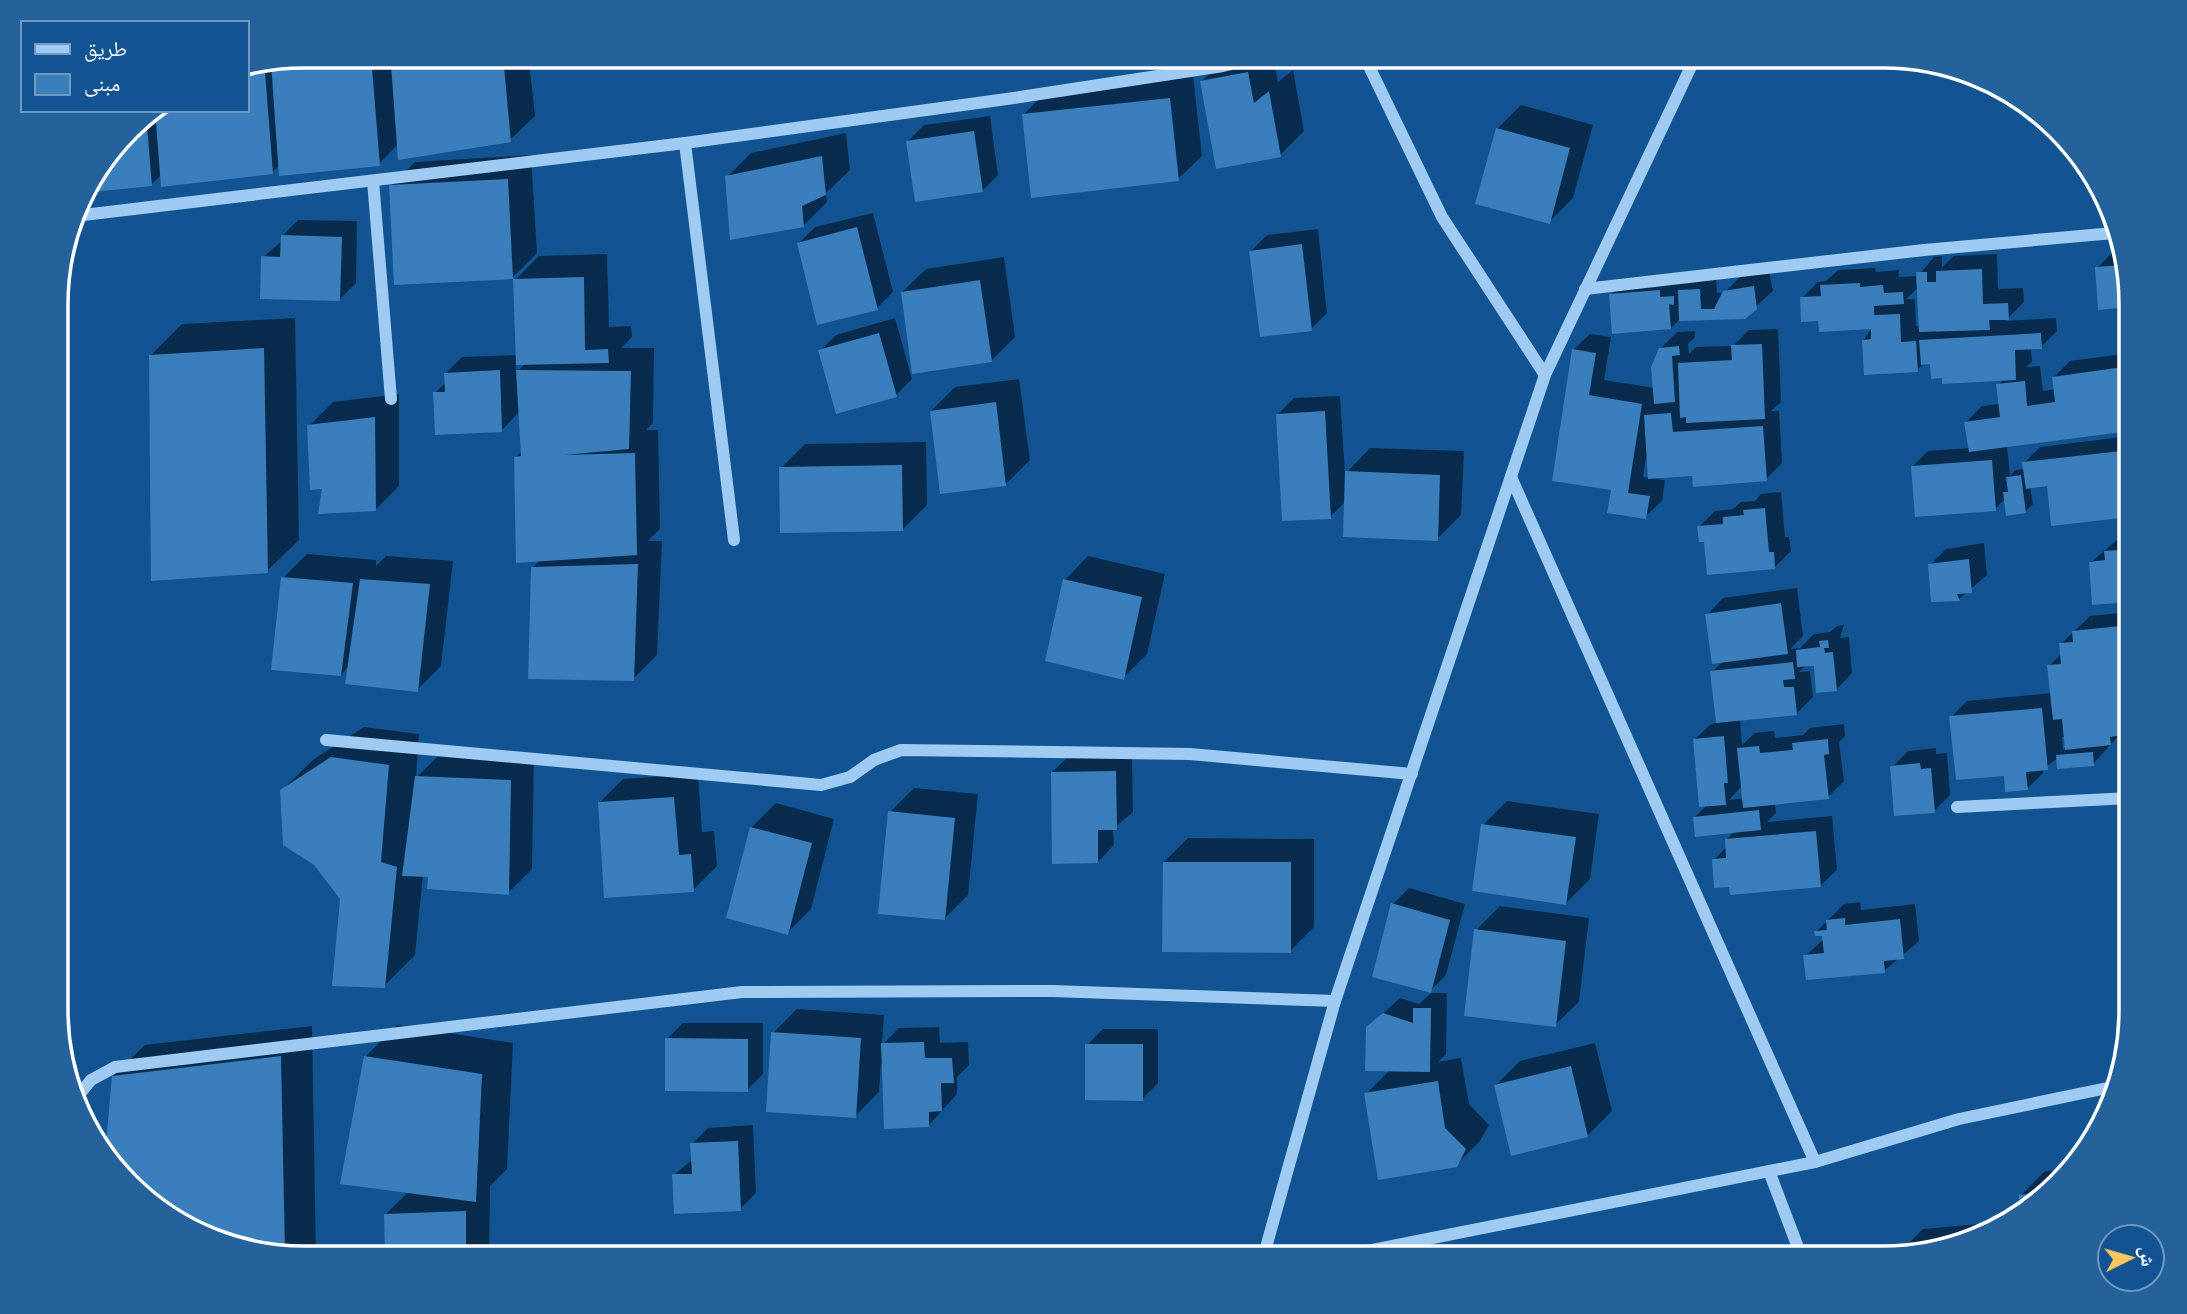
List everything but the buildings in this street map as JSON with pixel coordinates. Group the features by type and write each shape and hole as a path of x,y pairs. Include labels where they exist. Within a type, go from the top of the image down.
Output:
{"street":[{"path":"86,215 685,144 1210,68"},
{"path":"1370,68 1442,217 1545,375"},
{"path":"1267,1245 1335,1001 1545,375 1690,68"},
{"path":"685,144 734,540"},
{"path":"373,181 391,399"},
{"path":"1585,289 1924,250 2107,234"},
{"path":"1511,477 1815,1162"},
{"path":"326,740 821,785 850,777 874,760 901,750 1190,754 1412,775"},
{"path":"1957,807 2118,799"},
{"path":"83,1090 91,1080 115,1067 741,992 1053,991 1335,1001"},
{"path":"1396,1245 1815,1162 1959,1119 2105,1088"},
{"path":"1769,1171 1797,1245"}]}
